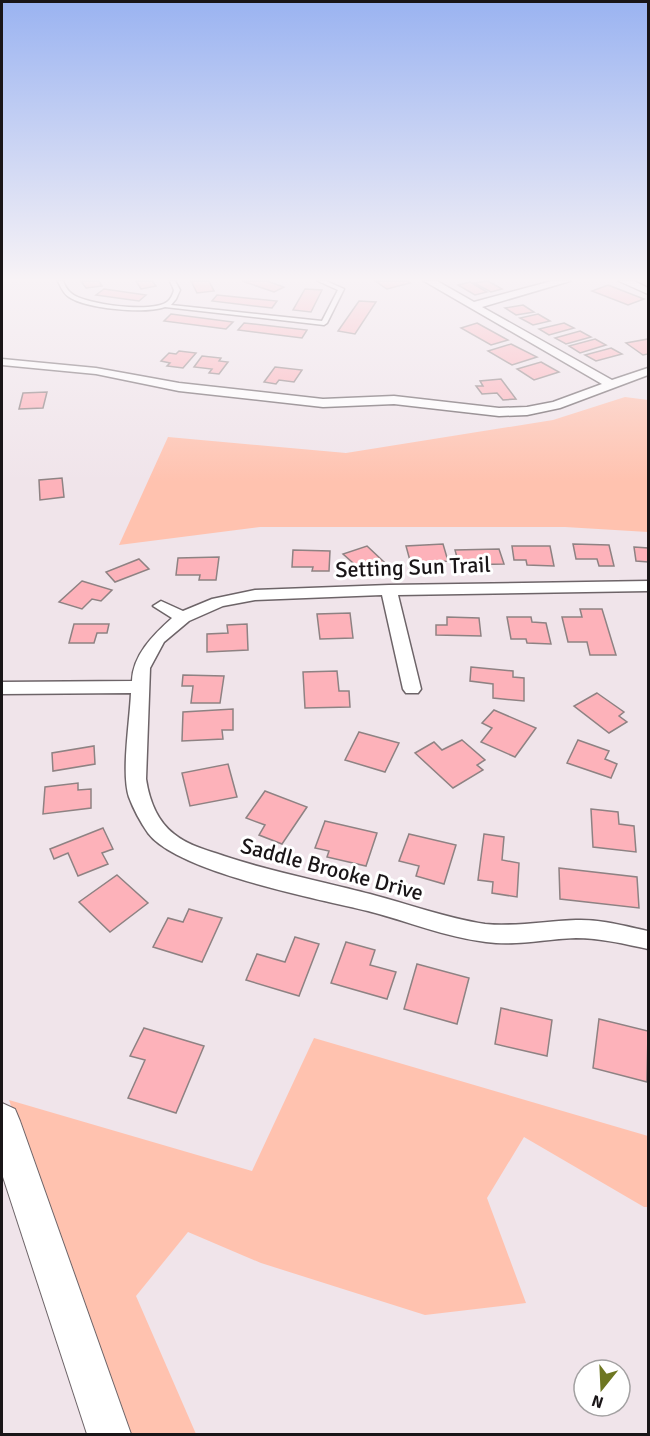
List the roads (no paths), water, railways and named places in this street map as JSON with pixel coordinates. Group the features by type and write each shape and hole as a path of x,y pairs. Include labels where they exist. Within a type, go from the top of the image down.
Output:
{"main road":[{"path":"2,1121 109,1434"}],"street":[{"path":"546,348 612,385"},
{"path":"2,362 96,371 179,387 323,403 394,400 499,412 527,411 556,405 648,371"},
{"name":"Setting Sun Trail","path":"139,687 141,668 147,654 158,639 183,617 218,602 255,595 388,590 648,586"},
{"path":"388,590 412,689"},
{"path":"161,606 183,617"},
{"path":"2,688 139,687"},
{"name":"Saddle Brooke Drive","path":"139,687 136,779 139,797 155,827 166,839 181,849 262,877 370,903 456,928 514,935 577,929 610,932 648,940"}]}
